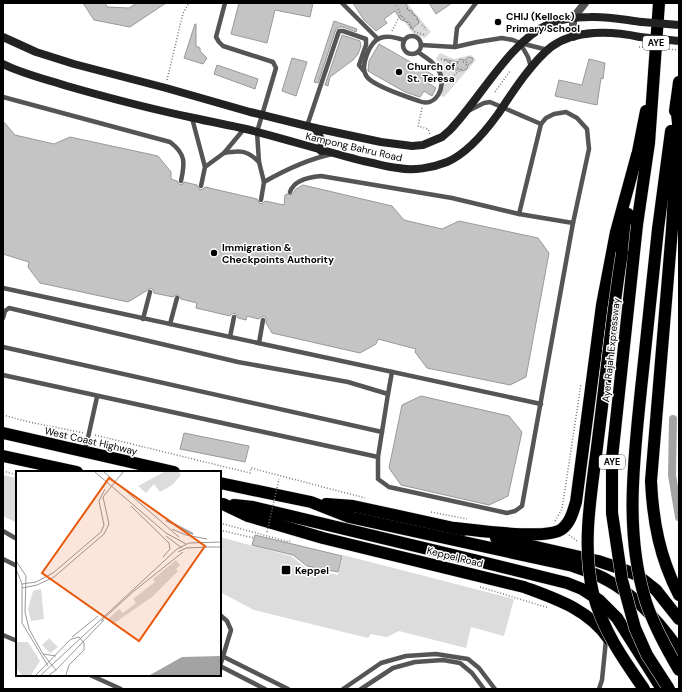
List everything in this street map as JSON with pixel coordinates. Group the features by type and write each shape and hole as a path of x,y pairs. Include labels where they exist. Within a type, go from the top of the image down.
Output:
{"highway":[{"name":"Ayer Rajah Expressway","path":"659,3 649,143 637,225 612,458 612,513 614,535 622,580 635,628 647,655 669,689"},
{"name":"AYE","path":"679,82 669,142 658,229 634,459 632,511 636,555 646,602 663,643 679,670"},
{"path":"644,689 603,623 593,593 589,574 588,551 591,504 613,312 637,154 653,83"},
{"path":"676,104 678,123 672,229 651,481 652,509 656,532 672,581 679,595"},
{"path":"455,528 545,534 562,529 570,519 576,502 599,324 607,277 616,232 637,154"},
{"name":"West Coast Highway","path":"3,425 85,451 170,471"},
{"path":"3,456 72,471"},
{"path":"221,483 311,502 353,506 572,555 622,569 637,575 656,590 679,619"},
{"path":"311,502 349,517 573,566 596,574 628,594 641,605 669,636 679,650"},
{"path":"221,503 253,507 474,560 567,584 582,590 599,600 624,628 662,689"},
{"name":"Keppel Road","path":"221,503 248,516 323,538 524,587 556,599 593,620 606,634 648,689"}],"main road":[{"name":"Kampong Bahru Road","path":"3,37 36,52 74,64 262,115 311,127 412,146 423,145 442,137 459,121 520,43 531,34 548,24 573,18 599,17 679,25"},
{"name":"Kampong Bahru Road","path":"3,64 22,72 82,90 192,118 257,132 334,154 398,168 414,169 439,165 455,158 476,141 487,129 532,68 548,50 556,44 588,33 627,34 640,37 679,41"},
{"path":"311,127 322,140 323,146 321,150"}],"street":[{"path":"573,37 573,18 585,3"}],"lane":[{"path":"225,3 216,36 219,42 223,46 273,62 276,68 257,132 259,162 264,182 261,200"},
{"path":"342,3 378,39"},
{"path":"455,47 457,28 476,3"},
{"path":"311,127 339,31 366,39 366,45 359,66 369,79 382,86 424,103 432,101 438,96 442,82 440,73 436,66 418,52"},
{"path":"363,70 363,66 371,45 378,39 390,36 404,40 408,37 416,37 420,40 421,45 418,52 413,54 408,53 403,46 404,40"},
{"path":"421,45 455,47 502,38 548,50"},
{"path":"520,43 532,68"},
{"path":"3,97 170,142 180,151 184,161 181,181"},
{"path":"466,112 484,103 490,102 541,124"},
{"path":"392,372 378,457 378,479 390,487 507,513 515,511 522,506 573,223 589,149 587,129 577,118 566,112 554,114 546,118 541,124 519,214"},
{"path":"192,118 205,167 201,186"},
{"path":"205,167 224,154 244,129"},
{"path":"224,154 236,151 249,153 259,162"},
{"path":"264,182 311,160 334,154"},
{"path":"290,192 292,188 308,177 320,176 452,198 519,214 573,223"},
{"path":"3,288 541,404"},
{"path":"143,318 150,292"},
{"path":"170,324 177,298"},
{"path":"3,318 5,311 9,308 238,362 348,382 388,394"},
{"path":"230,337 234,317"},
{"path":"259,344 264,320"},
{"path":"3,347 382,432"},
{"path":"3,375 378,457"},
{"path":"85,451 97,396"},
{"path":"3,531 16,538"},
{"path":"3,559 16,566"},
{"path":"221,617 227,621 231,630 222,657 288,689"},
{"path":"3,634 16,640"},
{"path":"599,689 602,680 607,643 606,634"},
{"path":"343,689 381,663 406,656 436,654 468,659 479,668 495,689"},
{"path":"361,689 393,668 415,662 443,660 460,663 472,673 484,689"},
{"path":"221,666 266,689"},
{"path":"92,676 121,689"}],"path":[{"path":"166,88 183,13 189,3"},
{"path":"398,9 400,16 405,20"},
{"path":"412,13 415,16"},
{"path":"390,36 400,16"},
{"path":"407,22 414,32 426,34"},
{"path":"422,25 426,30"},
{"path":"639,47 679,50"},
{"path":"463,62 468,62 466,65"},
{"path":"457,64 459,70"},
{"path":"448,80 463,68"},
{"path":"495,92 510,71"},
{"path":"424,103 418,126 428,129 431,138"},
{"path":"552,524 562,509 581,382"},
{"path":"3,425 29,422 89,434 250,473 251,468 371,499"},
{"path":"3,471 16,475"},
{"path":"267,532 279,479"},
{"path":"424,511 470,519"},
{"path":"221,523 290,542 291,538"},
{"path":"221,530 254,538"},
{"path":"480,588 555,610"}],"shaded area":[{"path":"391,3 407,3 431,32 425,38 414,34"},
{"path":"440,53 454,59 471,55 476,60 444,97 440,96 444,82 436,58"},
{"path":"3,475 16,478 16,522 3,516"},
{"path":"221,537 291,556 306,568 338,575 343,555 514,599 504,636 471,627 466,648 399,631 387,637 371,634 368,638 254,610 221,593"}],"building":[{"path":"83,3 105,3 107,7 129,8 137,3 166,3 130,27 94,20"},
{"path":"239,3 313,3 310,17 275,10 267,43 231,34"},
{"path":"353,3 406,3 408,10 412,11 417,17 419,23 411,29 410,23 401,20 395,11 384,19 387,23 376,31 364,20"},
{"path":"429,3 452,3 436,14"},
{"path":"334,21 357,29 356,32 343,27 336,29 318,83 314,82"},
{"path":"195,24 196,46 200,48 200,51 207,58 203,64 184,58"},
{"path":"342,35 360,41 361,46 358,54 353,60 330,77 328,86 325,85"},
{"name":"Church of St. Teresa","path":"379,44 433,75 428,83 436,88 432,96 424,91 420,97 405,92 368,71 369,61"},
{"path":"468,57 473,58 472,62 468,65 467,69 462,71 459,69 456,71 456,68 444,59 458,62 460,59 465,60"},
{"path":"292,58 307,62 296,96 282,91"},
{"path":"589,59 605,63 597,105 555,96 559,80 582,85"},
{"path":"217,65 258,79 255,89 214,74"},
{"path":"3,121 15,135 54,144 70,137 158,156 171,172 171,179 177,181 180,185 184,182 197,185 200,190 205,187 257,199 260,204 265,201 284,205 285,195 292,195 296,189 303,185 392,206 404,220 442,229 459,221 538,238 549,253 526,377 510,385 427,368 415,352 416,349 378,339 376,344 360,353 272,333 264,316 259,319 247,316 246,320 238,318 235,313 230,316 196,308 197,303 181,299 178,295 173,297 154,293 151,288 128,302 40,283 28,267 29,262 3,254"},
{"path":"421,396 509,416 522,432 508,496 489,505 401,485 389,468 402,405"},
{"path":"184,433 249,446 245,462 180,449"},
{"path":"255,535 342,556 338,572 307,566 293,555 252,545"}],"waterway":[{"path":"673,419 672,475 679,517"}],"place":[{"name":"CHIJ (Kellock) Primary School","path":"498,22"},
{"name":"Church of St. Teresa","path":"399,72"},
{"name":"Immigration & Checkpoints Authority","path":"214,253"},
{"name":"Keppel","path":"286,570"}]}
